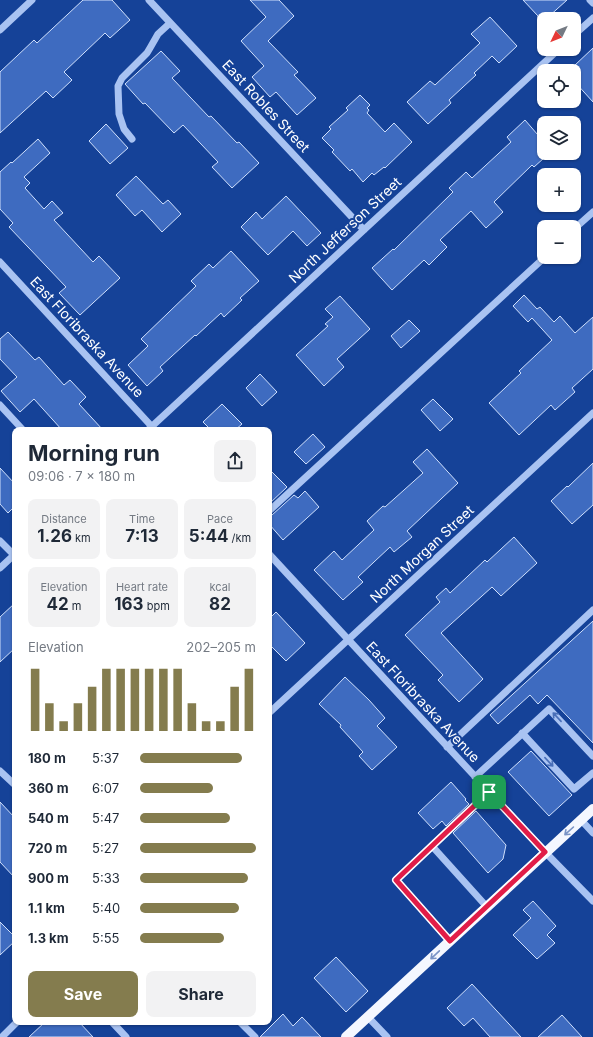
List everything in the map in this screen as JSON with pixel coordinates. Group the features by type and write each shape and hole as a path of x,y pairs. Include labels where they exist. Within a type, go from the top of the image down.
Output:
{"main road":[{"path":"346,1037 593,809"}],"street":[{"path":"0,30 32,0"},
{"name":"East Robles Street","path":"149,0 364,230"},
{"path":"590,0 593,3"},
{"path":"581,29 593,18"},
{"path":"132,139 124,129 119,114 118,86 122,78 147,53 158,34 170,23"},
{"name":"North Jefferson Street","path":"154,427 551,56"},
{"path":"581,223 593,212"},
{"name":"East Floribraska Avenue","path":"0,262 150,427"},
{"path":"272,508 537,264"},
{"path":"0,405 20,427"},
{"name":"North Morgan Street","path":"272,710 593,413"},
{"path":"0,541 12,552"},
{"path":"0,568 12,556"},
{"name":"East Floribraska Avenue","path":"272,557 545,852 593,901"},
{"path":"447,747 593,610"},
{"path":"475,777 549,709 593,756"},
{"path":"522,733 574,789 593,773"},
{"path":"0,771 12,782"},
{"path":"450,941 396,880 489,792"},
{"path":"581,820 593,833"},
{"path":"432,846 487,907"},
{"path":"368,1017 387,1037"},
{"path":"2,1037 14,1025"},
{"path":"115,1025 126,1037"},
{"path":"243,1025 255,1037"}],"building":[{"path":"83,0 112,0 130,20 110,38 105,33 64,72 72,80 53,98 46,91 0,133 0,72 34,40 37,43"},
{"path":"250,0 279,0 294,16 268,41 298,72 294,75 316,98 297,115 276,92 270,97 252,77 264,66 241,41 266,17"},
{"path":"523,0 567,0 554,12 537,12 537,15"},
{"path":"490,17 517,46 499,63 492,56 474,73 476,75 449,100 451,103 428,124 407,102 430,81 435,85 480,43 471,34"},
{"path":"593,48 593,102 581,89 581,64 576,64"},
{"path":"161,51 180,71 172,78 209,117 211,116 259,163 232,188 212,167 218,162 183,125 174,133 145,103 143,104 125,84"},
{"path":"360,95 370,105 367,108 369,110 367,113 385,132 394,123 412,142 385,168 384,167 374,175 372,173 363,182 352,169 350,171 332,152 334,150 322,138 331,129 329,127 348,110 346,108"},
{"path":"525,120 537,134 537,160 542,160 534,167 532,165 494,202 503,212 486,228 471,211 440,240 447,247 429,265 424,260 392,290 372,268 393,249 394,250 453,192 449,188 466,172 472,178 511,142 507,137"},
{"path":"106,124 128,148 110,164 89,141"},
{"path":"38,139 50,153 24,177 30,183 25,188 44,209 52,201 63,213 54,220 93,262 99,256 120,278 80,315 59,293 66,287 9,227 13,223 0,209 0,172"},
{"path":"136,176 163,204 168,200 181,214 162,232 142,210 135,216 116,195"},
{"path":"286,196 321,233 307,246 293,231 268,255 241,227 256,212 262,219"},
{"path":"231,251 259,281 240,298 242,300 224,317 221,313 160,367 163,371 147,386 128,365 148,346 141,339 196,286 191,281 209,264 213,268"},
{"path":"524,295 537,309 540,307 554,322 560,316 575,333 593,317 593,369 572,388 575,392 555,410 551,405 519,435 489,403 521,373 519,371 552,340 532,318 528,322 513,306"},
{"path":"340,296 370,329 337,359 344,367 324,386 296,355 328,326 325,324 333,317 325,309"},
{"path":"409,320 420,331 401,348 391,336"},
{"path":"8,332 35,360 39,357 64,385 70,380 86,397 79,404 100,427 59,427 34,399 20,412 1,391 17,377 0,359 0,339"},
{"path":"260,374 277,392 262,406 246,388"},
{"path":"433,399 453,419 440,431 421,410"},
{"path":"222,404 242,424 238,427 208,427 203,422"},
{"path":"313,434 325,447 306,464 294,452"},
{"path":"427,449 458,483 407,531 412,537 394,552 390,547 358,577 363,582 343,600 314,570 334,551 342,560 374,530 367,521 423,473 413,462"},
{"path":"593,463 593,505 572,524 551,501"},
{"path":"0,468 12,481 12,509 8,513 0,504"},
{"path":"272,472 287,487 272,501"},
{"path":"305,491 319,507 283,540 272,527 272,515 294,495 298,498"},
{"path":"514,537 537,563 501,596 492,587 441,633 483,679 459,702 438,680 443,675 405,635 440,602 436,597 446,588 450,593 485,560 487,562"},
{"path":"12,606 12,651 0,662 0,617"},
{"path":"276,612 305,643 286,661 272,647 272,616"},
{"path":"593,621 593,743 547,695 538,704 530,695 498,724 490,715"},
{"path":"345,677 385,718 377,726 397,747 372,770 359,756 363,752 340,727 341,725 319,704"},
{"path":"531,751 572,795 549,816 508,772"},
{"path":"451,782 469,804 446,826 442,821 433,829 418,813"},
{"path":"0,802 12,815 12,875 0,862"},
{"path":"476,811 506,845 503,859 488,873 453,833"},
{"path":"533,901 556,926 547,935 555,943 537,959 513,935 531,918 523,910"},
{"path":"0,922 12,934 12,944 0,955"},
{"path":"336,957 368,991 346,1012 314,978"},
{"path":"472,984 521,1037 490,1037 473,1018 464,1026 447,1008"},
{"path":"283,1014 293,1026 302,1017 321,1037 260,1037"},
{"path":"562,1015 582,1037 538,1037"},
{"path":"42,1025 82,1025 93,1037 29,1037"}],"route":[{"path":"489,792 545,852 450,941 396,880 489,792"}]}
